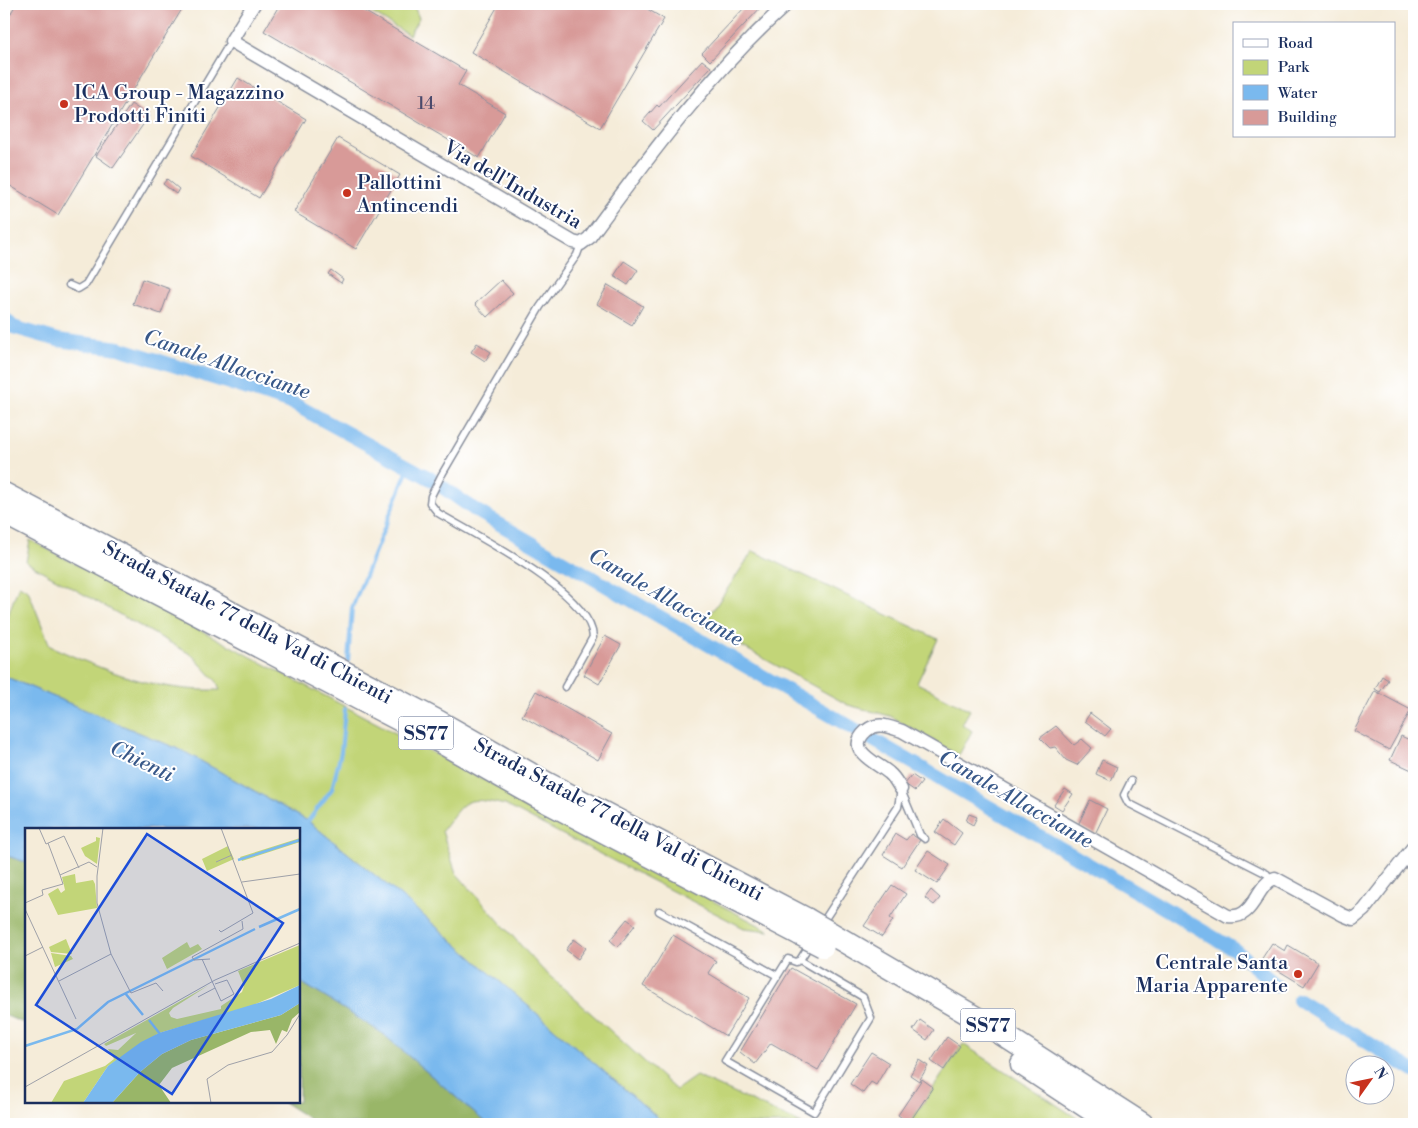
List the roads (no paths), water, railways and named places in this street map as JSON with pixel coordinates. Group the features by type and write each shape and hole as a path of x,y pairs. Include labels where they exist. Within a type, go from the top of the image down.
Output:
{"highway":[{"name":"Strada Statale 77 della Val di Chienti","path":"4,494 54,530 538,797 803,926 988,1025 1142,1124"},
{"name":"Strada Statale 77 della Val di Chienti","path":"4,513 54,530"},
{"name":"Strada Statale 77 della Val di Chienti","path":"827,939 1113,1124"}],"street":[{"path":"231,41 254,4"},
{"name":"Via dell'Industria","path":"231,41 573,242 581,244 589,238 687,107 725,63 787,4"},
{"path":"901,789 888,772 864,757 859,744 863,734 876,725 883,725 902,731 1228,916 1236,917 1249,909 1271,879 1280,878 1343,916 1353,919 1364,910 1414,846"}],"lane":[{"path":"69,285 78,289 86,284 231,41"},
{"path":"565,687 593,637 593,628 584,614 554,584 438,513 430,503 431,496 441,476 537,312 577,255 581,244"},
{"path":"1131,781 1124,795 1128,803 1267,874 1271,879"},
{"path":"901,789 920,835 926,839"},
{"path":"800,960 863,997 871,1018 814,1112 725,1061 776,975 788,959 796,962 800,960 898,807 901,789"},
{"path":"659,911 776,975"}],"water":[{"name":"Chienti","path":"4,676 183,751 308,821 403,898 665,1124 487,1124 382,1033 300,982 300,828 25,828 25,862 4,855"}],"waterway":[{"name":"Canale Allacciante","path":"4,318 13,327 58,340 119,348 292,403 431,479 475,510 1154,902 1235,950 1276,985"},
{"path":"348,661 352,608 409,467"},
{"path":"306,824 332,789 341,752 345,709"},
{"name":"Canale Allacciante","path":"1299,1000 1414,1071"}],"place":[{"name":"ICA Group - Magazzino Prodotti Finiti","path":"64,104"},
{"name":"Pallottini Antincendi","path":"347,193"},
{"name":"Centrale Santa Maria Apparente","path":"1298,974"}]}
